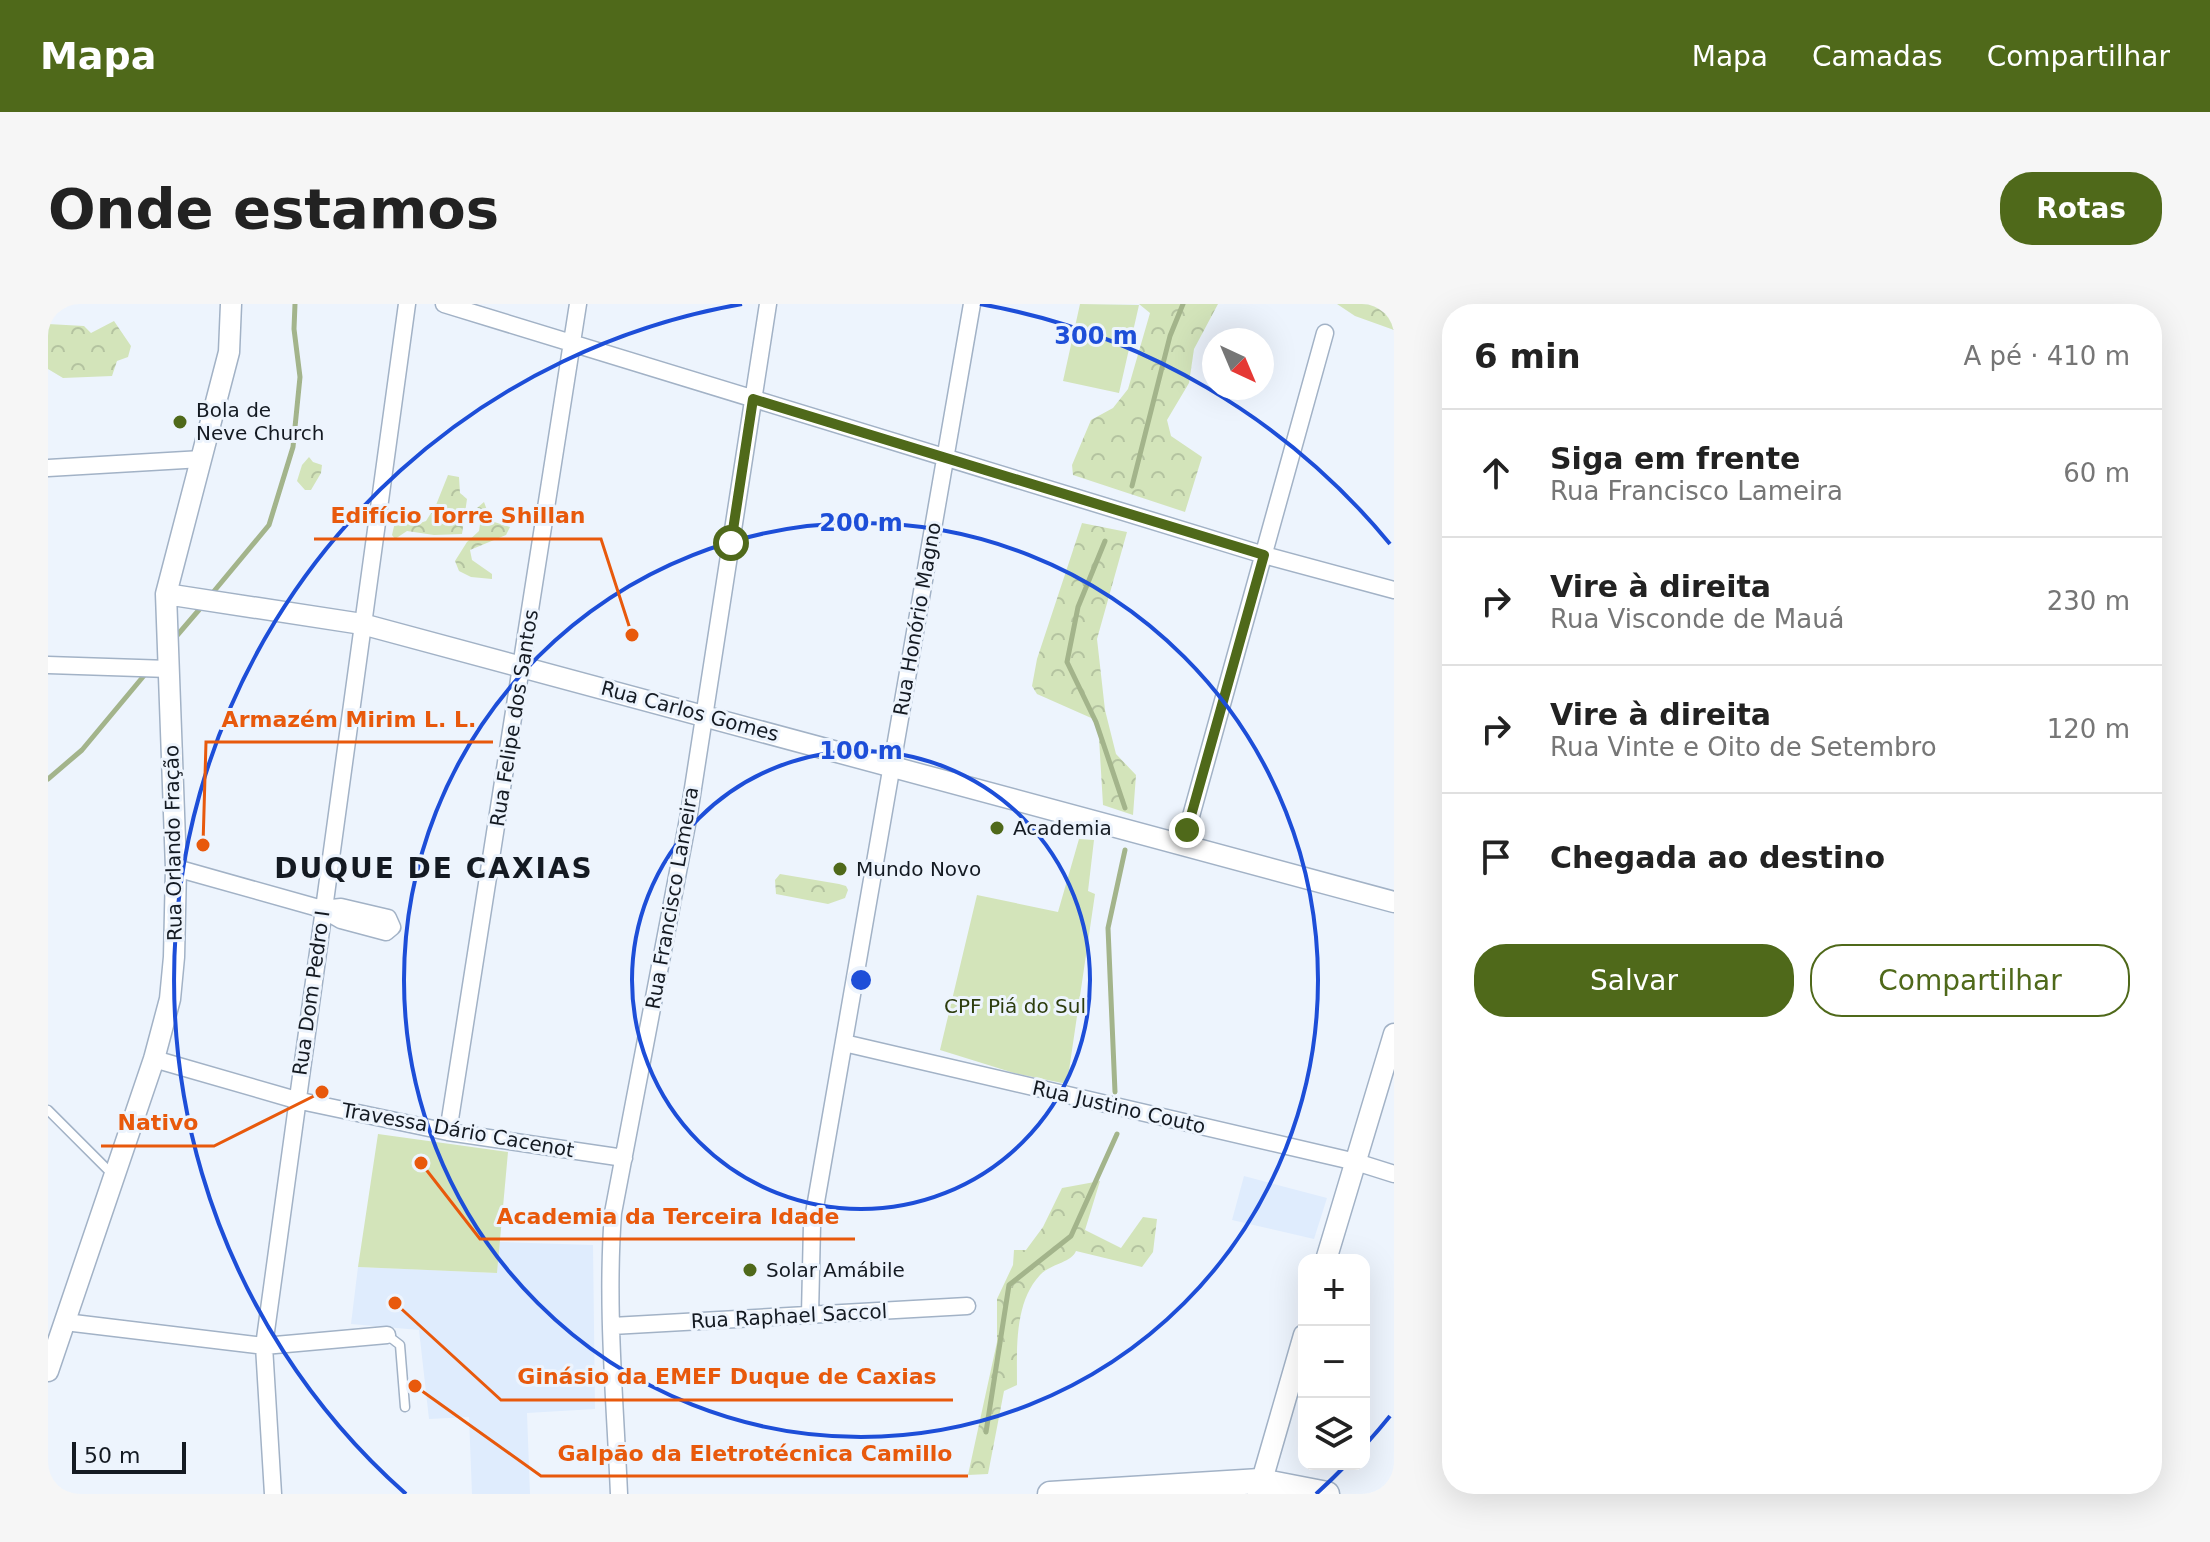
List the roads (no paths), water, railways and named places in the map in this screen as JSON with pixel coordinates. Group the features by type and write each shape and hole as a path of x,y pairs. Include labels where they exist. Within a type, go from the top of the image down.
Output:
{"main road":[{"path":"1050,1494 1259,1488 1327,1494"}],"street":[{"name":"Rua Orlando Fração","path":"48,1371 154,1059 170,999 176,868 166,594 229,352 231,304"},
{"name":"Rua Dom Pedro I","path":"273,1494 264,1346 407,304"},
{"path":"444,304 1264,555 1394,590"},
{"name":"Rua Felipe dos Santos","path":"448,1132 578,304"},
{"name":"Rua Francisco Lameira","path":"619,1494 612,1326 613,1213 689,814 768,304"},
{"name":"Rua Honório Magno","path":"810,1315 812,1225 972,304"},
{"path":"1183,845 1325,333"},
{"path":"48,468 202,459"},
{"name":"Rua Carlos Gomes","path":"166,594 362,624 1394,902"},
{"path":"48,665 169,669"},
{"path":"176,868 322,909"},
{"path":"1328,1254 1394,1034"},
{"name":"Rua Justino Couto","path":"844,1043 1356,1162 1394,1174"},
{"name":"Travessa Dário Cacenot","path":"154,1059 296,1100 448,1132 624,1158"},
{"name":"Rua Raphael Saccol","path":"612,1326 967,1306"},
{"path":"65,1322 264,1346 387,1335"},
{"path":"1259,1488 1298,1355"}],"lane":[{"path":"48,1110 114,1177"},
{"path":"387,1335 400,1345 405,1407"}],"waterway":[{"path":"210,596 269,525 293,447 300,377 294,329 295,304"},
{"path":"1132,486 1170,336 1183,304"},
{"path":"1105,541 1078,607 1067,662 1096,722 1125,808"},
{"path":"174,639 204,604"},
{"path":"48,779 82,750 147,672"},
{"path":"1115,1092 1108,928 1125,850"},
{"path":"986,1432 1009,1285 1071,1236 1117,1134"}],"place":[{"name":"Bola de Neve Church","path":"180,422"},
{"name":"Edifício Torre Shillan","path":"632,635"},
{"name":"Academia","path":"997,828"},
{"name":"Armazém Mirim L. L.","path":"203,845"},
{"name":"Mundo Novo","path":"840,869"},
{"name":"Nativo","path":"322,1092"},
{"name":"Academia da Terceira Idade","path":"421,1163"},
{"name":"Solar Amábile","path":"750,1270"},
{"name":"Ginásio da EMEF Duque de Caxias","path":"395,1303"},
{"name":"Galpão da Eletrotécnica Camillo","path":"415,1386"}],"district":[{"name":"DUQUE DE CAXIAS","path":"434,868"}],"park label":[{"name":"CPF Piá do Sul","path":"1015,1006"}]}
